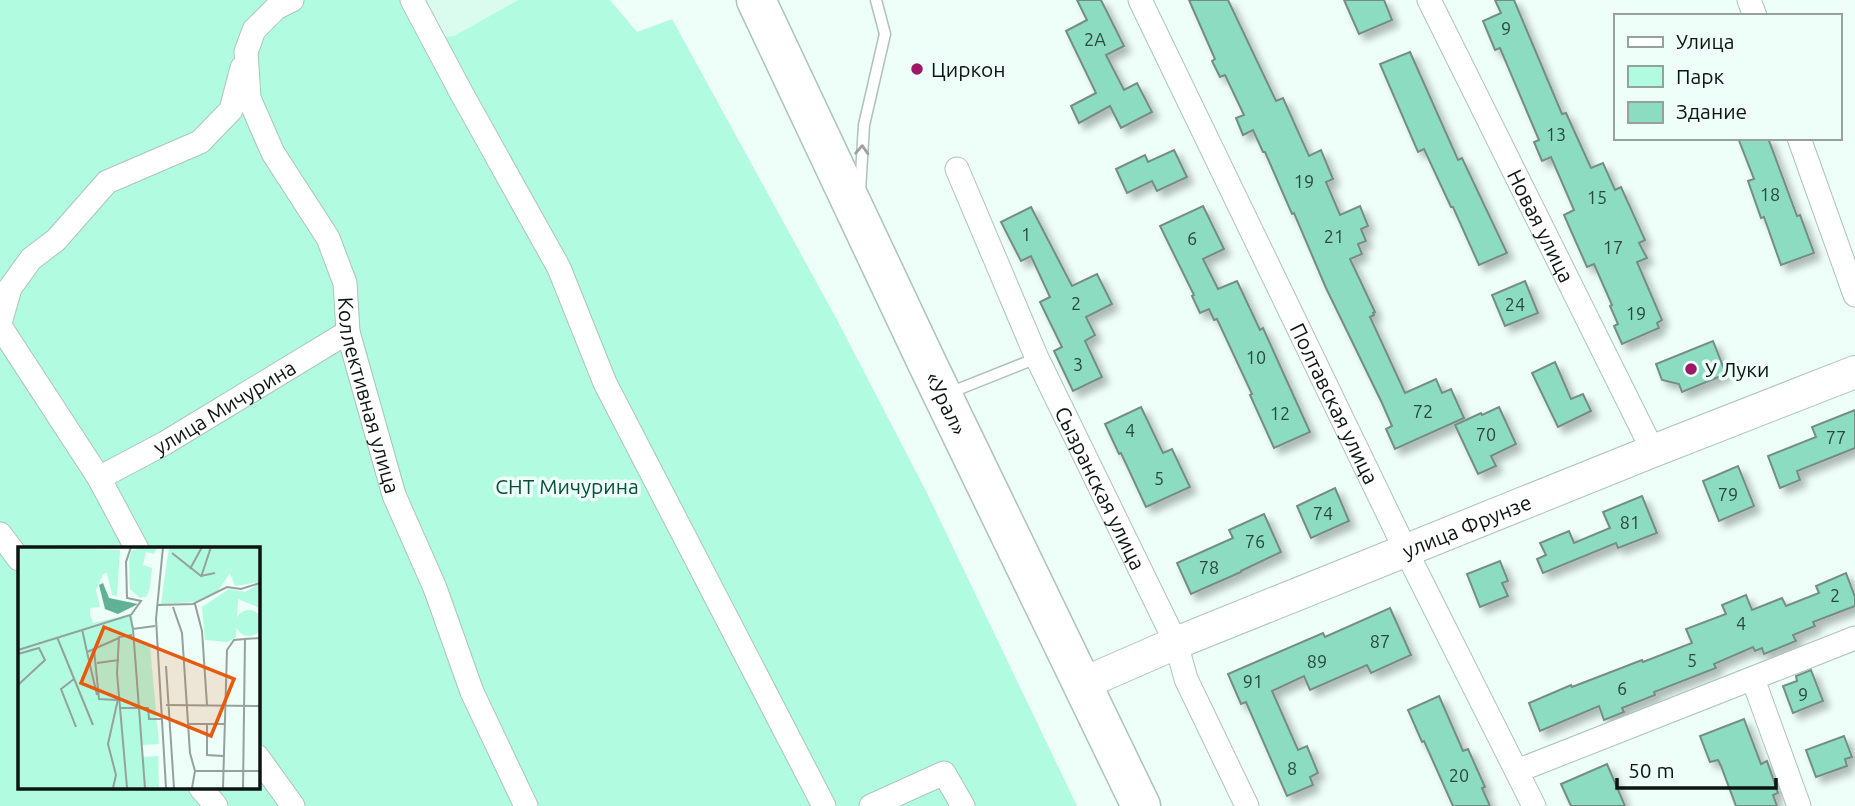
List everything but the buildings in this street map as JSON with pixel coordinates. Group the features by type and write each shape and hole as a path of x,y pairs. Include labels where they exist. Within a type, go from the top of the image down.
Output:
{"highway":[{"name":"«Урал»","path":"756,0 1141,806"}],"street":[{"path":"136,547 99,478 0,325 10,288 31,259 56,240 107,182 200,142 231,110 254,30 275,8 292,0"},
{"path":"412,0 559,268 606,383 824,806"},
{"name":"Полтавская улица","path":"1140,0 1406,551 1534,806"},
{"name":"Новая улица","path":"1429,0 1653,451"},
{"name":"Коллективная улица","path":"246,52 250,99 272,153 328,238 345,283 348,332 394,495 435,588 472,692 526,806"},
{"path":"1800,140 1855,295"},
{"name":"Сызранская улица","path":"957,169 1037,358 1176,643 1186,679 1247,806"},
{"name":"улица Мичурина","path":"99,478 165,443 348,332"},
{"name":"улица Фрунзе","path":"1082,684 1176,643 1855,372"},
{"path":"0,534 18,558"},
{"path":"1517,771 1855,638"},
{"path":"1753,679 1799,806"},
{"path":"259,758 293,806"},
{"path":"871,806 944,773 962,806"},
{"path":"202,788 216,806"}],"lane":[{"path":"859,218 864,125 885,34 876,0"},
{"path":"943,396 1037,358"}],"shaded area":[{"path":"424,0 518,0 454,36 443,37"}],"green space":[{"name":"СНТ Мичурина","path":"0,0 424,0 443,37 454,36 518,0 610,0 637,32 672,19 836,318 926,491 1077,806 0,806"}],"place":[{"name":"Циркон","path":"917,69"},
{"name":"У Луки","path":"1691,369"}]}
